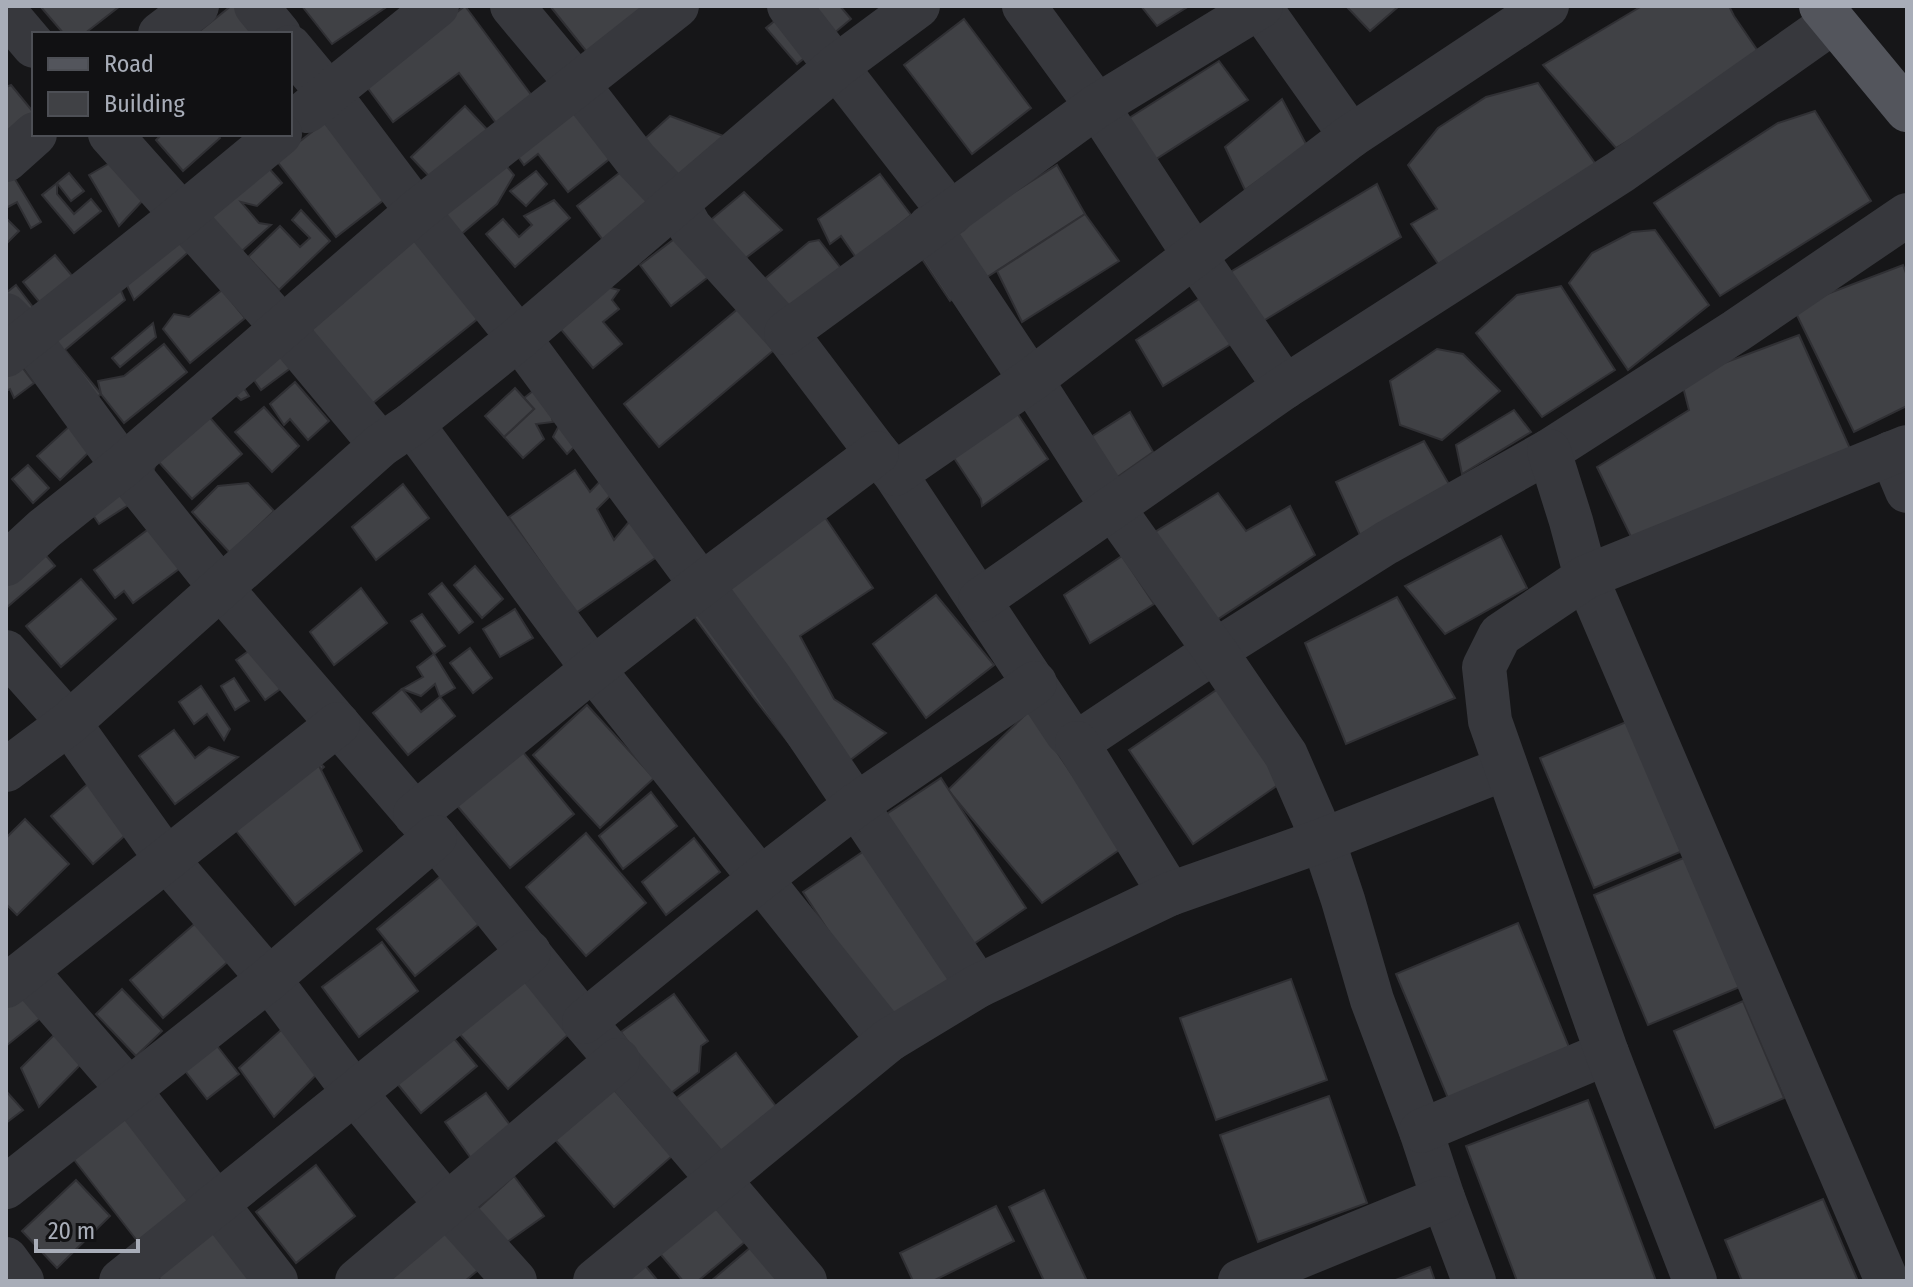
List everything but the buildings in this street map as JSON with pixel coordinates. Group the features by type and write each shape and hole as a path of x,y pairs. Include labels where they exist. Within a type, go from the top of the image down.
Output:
{"main road":[{"path":"1827,14 1903,102"}],"street":[{"path":"163,32 197,6"},
{"path":"256,6 277,32"},
{"path":"292,124 437,6"},
{"path":"512,6 636,160 676,202 690,227 786,333 886,463 1067,733 1077,743 1170,894"},
{"path":"6,564 417,211 677,6"},
{"path":"789,6 837,66 940,220 1031,380 1113,508 1286,755 1323,840 1372,1000 1474,1281"},
{"path":"6,770 69,723 397,434 519,338 837,66 918,6"},
{"path":"1024,6 1097,106 1285,387"},
{"path":"786,333 1097,106 1260,6 1351,136"},
{"path":"6,1187 269,979 425,826 593,669 700,586 886,463 1031,380 1351,136 1525,12"},
{"path":"6,13 32,44"},
{"path":"980,600 1285,387 1620,172 1827,14"},
{"path":"292,49 519,338 771,679 978,986"},
{"path":"6,160 33,136"},
{"path":"112,136 283,328 397,434 593,669 889,1040"},
{"path":"278,136 182,215 14,336 220,587 425,826 584,1022 805,1281"},
{"path":"1077,743 1386,543 1549,451 1736,331 1907,215"},
{"path":"1549,451 1586,577 1887,1281"},
{"path":"1695,1281 1607,1053 1506,768 1490,721 1484,667 1500,635 1586,577 1902,464"},
{"path":"6,652 69,723 167,860 269,979 354,1092 446,1204 515,1281"},
{"path":"584,1022 856,805 1035,683"},
{"path":"276,1281 128,1089 16,978 338,724"},
{"path":"595,1281 889,1040 978,986 1170,894 1323,840 1506,768"},
{"path":"121,1281 529,952"},
{"path":"1421,1131 1607,1053"},
{"path":"357,1281 618,1060"},
{"path":"1240,1281 1443,1198"},
{"path":"6,1259 22,1281"}]}
